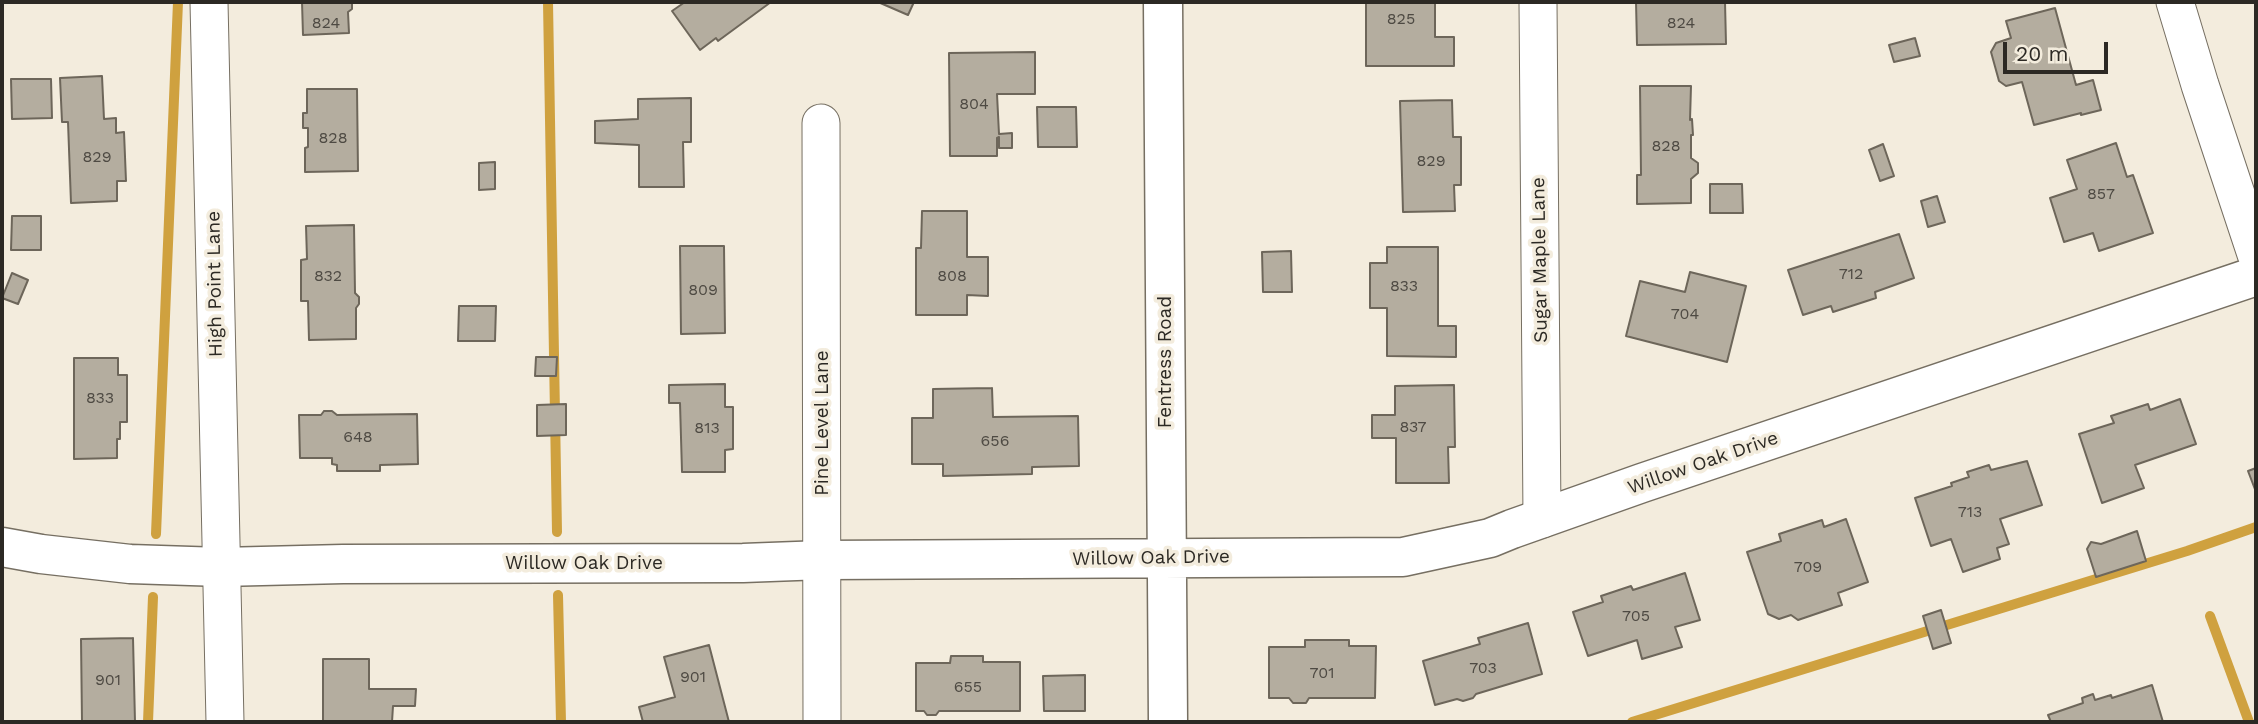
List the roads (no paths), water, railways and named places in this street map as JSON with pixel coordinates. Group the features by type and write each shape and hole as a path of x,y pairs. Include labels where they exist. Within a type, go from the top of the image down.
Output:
{"street":[{"name":"High Point Lane","path":"209,2 225,722"},
{"name":"Fentress Road","path":"1163,2 1168,722"},
{"name":"Sugar Maple Lane","path":"1538,2 1542,519"},
{"path":"2175,2 2256,254"},
{"name":"Pine Level Lane","path":"821,123 822,722"},
{"name":"Willow Oak Drive","path":"2,547 130,564 221,567 1403,557 1490,538 2256,276"}],"waterway":[{"path":"156,534 178,2"},
{"path":"548,2 557,532"},
{"path":"1632,722 2187,551 2256,527"},
{"path":"558,595 561,722"},
{"path":"148,722 153,597"},
{"path":"2210,616 2249,722"}]}
